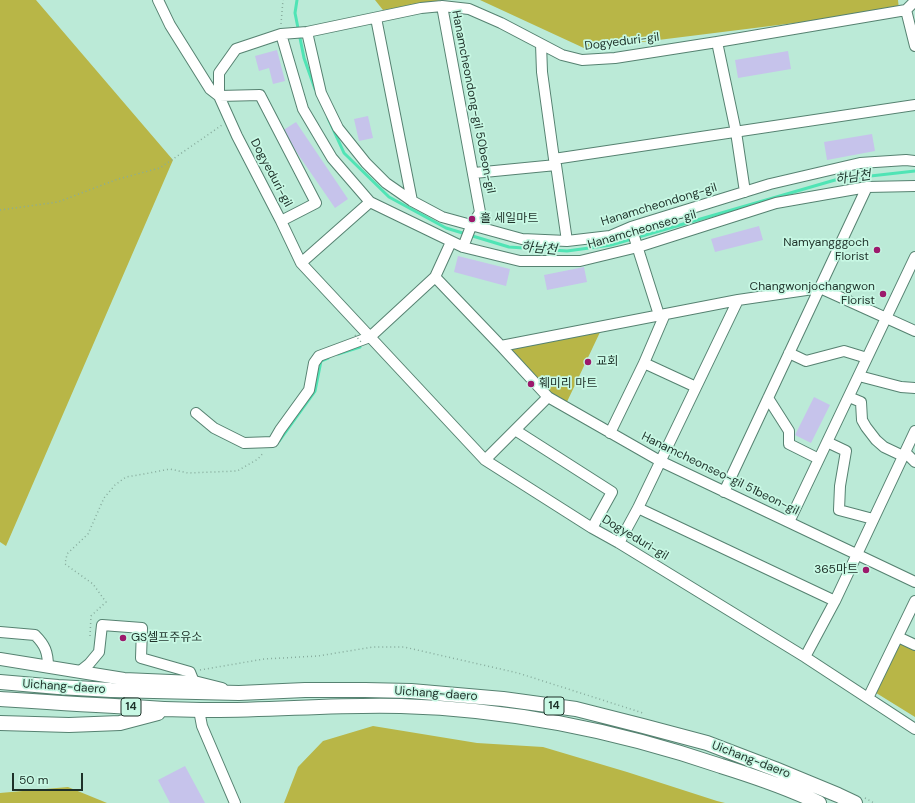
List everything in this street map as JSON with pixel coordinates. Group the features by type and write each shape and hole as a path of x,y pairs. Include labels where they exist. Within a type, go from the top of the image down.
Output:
{"highway":[{"name":"Uichang-daero","path":"0,682 111,690 239,693 305,690 411,691 502,699 576,709 707,743 782,772 855,803"},
{"name":"Uichang-daero","path":"0,699 199,710 338,706 400,706 459,709 589,729 636,740 752,776 819,803"},
{"path":"0,723 69,725 120,723 170,709"}],"main road":[{"path":"0,659 124,679 194,682 239,693"}],"street":[{"name":"Dogyeduri-gil","path":"158,0 170,25 210,89 219,96"},
{"path":"915,1 906,10 915,46"},
{"name":"Dogyeduri-gil","path":"906,10 615,58 582,60 562,55 501,23 469,9 442,6 421,8 306,32 285,33 236,49 219,73 219,96 237,136 301,262 365,339 485,460 592,528 805,657 915,729"},
{"name":"Hanamcheondong-gil 50beon-gil","path":"442,6 480,212 471,227 464,244"},
{"path":"376,18 412,201"},
{"name":"Hanamcheondong-gil","path":"306,32 321,93 338,128 371,168 386,182 412,201 442,217 471,227 522,239 567,241 610,236 770,184 860,163 906,160 915,161"},
{"name":"Hanamcheonseo-gil","path":"285,33 303,109 332,158 370,202 451,242 464,244 520,261 580,261 776,203 867,187 915,186"},
{"path":"717,42 736,132 745,192"},
{"path":"541,44 542,72 567,241"},
{"path":"219,96 260,95 316,203 281,221"},
{"path":"474,173 555,162 736,132 915,105"},
{"path":"724,492 867,187"},
{"path":"301,262 370,202"},
{"path":"610,433 644,363 662,315 632,229"},
{"path":"196,413 214,428 244,443 273,442 309,390 314,363 320,356 365,339 435,276 451,242"},
{"path":"789,522 915,257"},
{"name":"Hanamcheonseo-gil 51beon-gil","path":"435,276 548,397 660,461 915,582"},
{"path":"501,346 738,300 820,288 915,331"},
{"path":"619,543 638,508 738,300"},
{"path":"789,352 806,361 844,351 867,358"},
{"path":"644,363 696,387"},
{"path":"859,376 901,387 915,388"},
{"path":"485,460 548,397"},
{"path":"849,397 861,402 862,420 876,440 884,447 904,454 915,462"},
{"path":"768,398 789,431 789,444 819,459"},
{"path":"515,430 612,492 592,528"},
{"path":"805,657 835,601 915,431"},
{"path":"827,442 846,451 840,486 839,510 873,520"},
{"path":"638,508 835,601"},
{"path":"868,698 915,601"},
{"path":"80,672 99,652 102,625 142,628 141,658 190,672 194,682"},
{"path":"0,632 36,635 44,644 48,659 48,667"},
{"path":"898,637 915,645"},
{"path":"199,710 202,726 235,803"}],"path":[{"path":"282,0 285,33"},
{"path":"0,210 58,202 118,179 160,168 224,124"},
{"path":"355,335 365,339"},
{"path":"90,640 91,616 106,602 93,584 65,564 67,554 88,534 104,498 115,485 126,477 170,469 188,472 238,471 258,459 273,442"}],"shaded area":[{"path":"0,0 36,0 173,160 6,546 0,542"},
{"path":"375,0 442,0 383,10"},
{"path":"480,0 898,0 899,10 586,49"},
{"path":"602,328 565,406 548,396 503,347"},
{"path":"900,640 915,647 915,717 873,691"},
{"path":"373,726 477,743 543,747 725,803 284,803 298,767 323,741"},
{"path":"68,787 107,803 0,803 0,793"}],"building":[{"path":"277,50 285,81 273,84 269,68 259,71 255,56"},
{"path":"788,51 791,69 738,78 735,60"},
{"path":"368,116 373,138 359,141 354,119"},
{"path":"296,122 348,199 335,208 282,131"},
{"path":"872,134 875,151 827,160 824,142"},
{"path":"759,226 763,240 715,252 711,239"},
{"path":"458,256 510,269 506,286 454,272"},
{"path":"584,267 587,282 547,290 544,275"},
{"path":"814,397 830,405 811,443 795,435"},
{"path":"185,766 205,803 170,803 158,780"}],"waterway":[{"name":"하남천","path":"297,0 295,13 304,58 315,89"},
{"name":"하남천","path":"328,118 344,153 389,197 446,228 509,247 567,251 611,245 835,180 915,171"},
{"path":"338,354 360,347"},
{"path":"279,441 315,391 321,361 328,358"}],"place":[{"name":"홀 세일마트","path":"472,219"},
{"name":"Namyangggoch Florist","path":"877,250"},
{"name":"Changwonjochangwon Florist","path":"883,294"},
{"name":"교회","path":"588,362"},
{"name":"훼미리 마트","path":"531,384"},
{"name":"365마트","path":"866,570"},
{"name":"GS셀프주유소","path":"123,638"}]}
